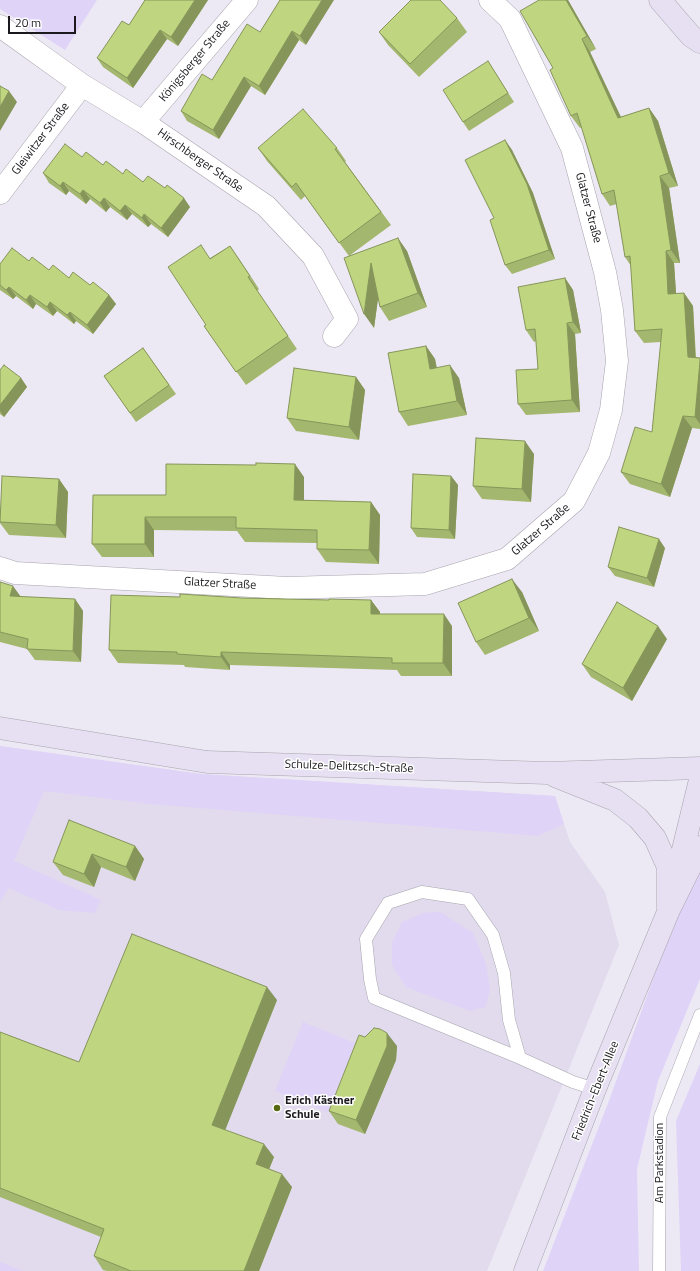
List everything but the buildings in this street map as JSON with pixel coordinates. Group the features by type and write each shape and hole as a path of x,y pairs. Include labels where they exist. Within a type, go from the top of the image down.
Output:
{"street":[{"name":"Königsberger Straße","path":"143,122 247,0"},
{"name":"Glatzer Straße","path":"0,568 15,573 287,588 425,584 507,559 574,501 599,453 611,410 617,361 612,310 604,272 572,148 510,19 490,0"},
{"path":"660,0 691,36 700,42"},
{"name":"Hirschberger Straße","path":"0,26 82,85 143,122 266,206 313,256 347,319 334,336"},
{"name":"Gleiwitzer Straße","path":"0,193 82,85"},
{"name":"Schulze-Delitzsch-Straße","path":"0,728 207,762 547,773 700,768"},
{"path":"547,773 615,800 638,818 655,838 668,867 668,912"},
{"path":"668,912 700,780"},
{"path":"668,912 700,848"},
{"name":"Friedrich-Ebert-Allee","path":"525,1271 595,1089 668,912"}],"lane":[{"path":"520,1058 509,1020 504,973 493,935 468,899 422,892 388,903 366,939 370,979 374,998 520,1058 573,1082 595,1089"},
{"name":"Am Parkstadion","path":"659,1271 660,1117 700,1015"}],"shaded area":[{"path":"0,0 97,0 65,50 0,9"},
{"name":"Erich Kästner Schule","path":"0,746 201,774 555,796 570,842 605,892 619,945 487,1271 0,1271"},
{"path":"0,746 201,774 555,796 564,824 538,836 151,804 44,791 14,861 101,900 95,913 59,910 9,888 0,902"},
{"path":"700,868 700,979 658,1081 637,1169 639,1271 543,1271 610,1098 665,946"},
{"path":"440,912 473,933 486,964 490,990 485,1007 470,1011 406,987 392,965 392,943 402,922 423,913"},
{"path":"303,1022 355,1043 328,1112 275,1091"},
{"path":"700,1064 700,1271 681,1271 676,1121"},
{"path":"0,1262 23,1271 0,1271"}],"place":[{"name":"Erich Kästner Schule","path":"277,1108"}]}
